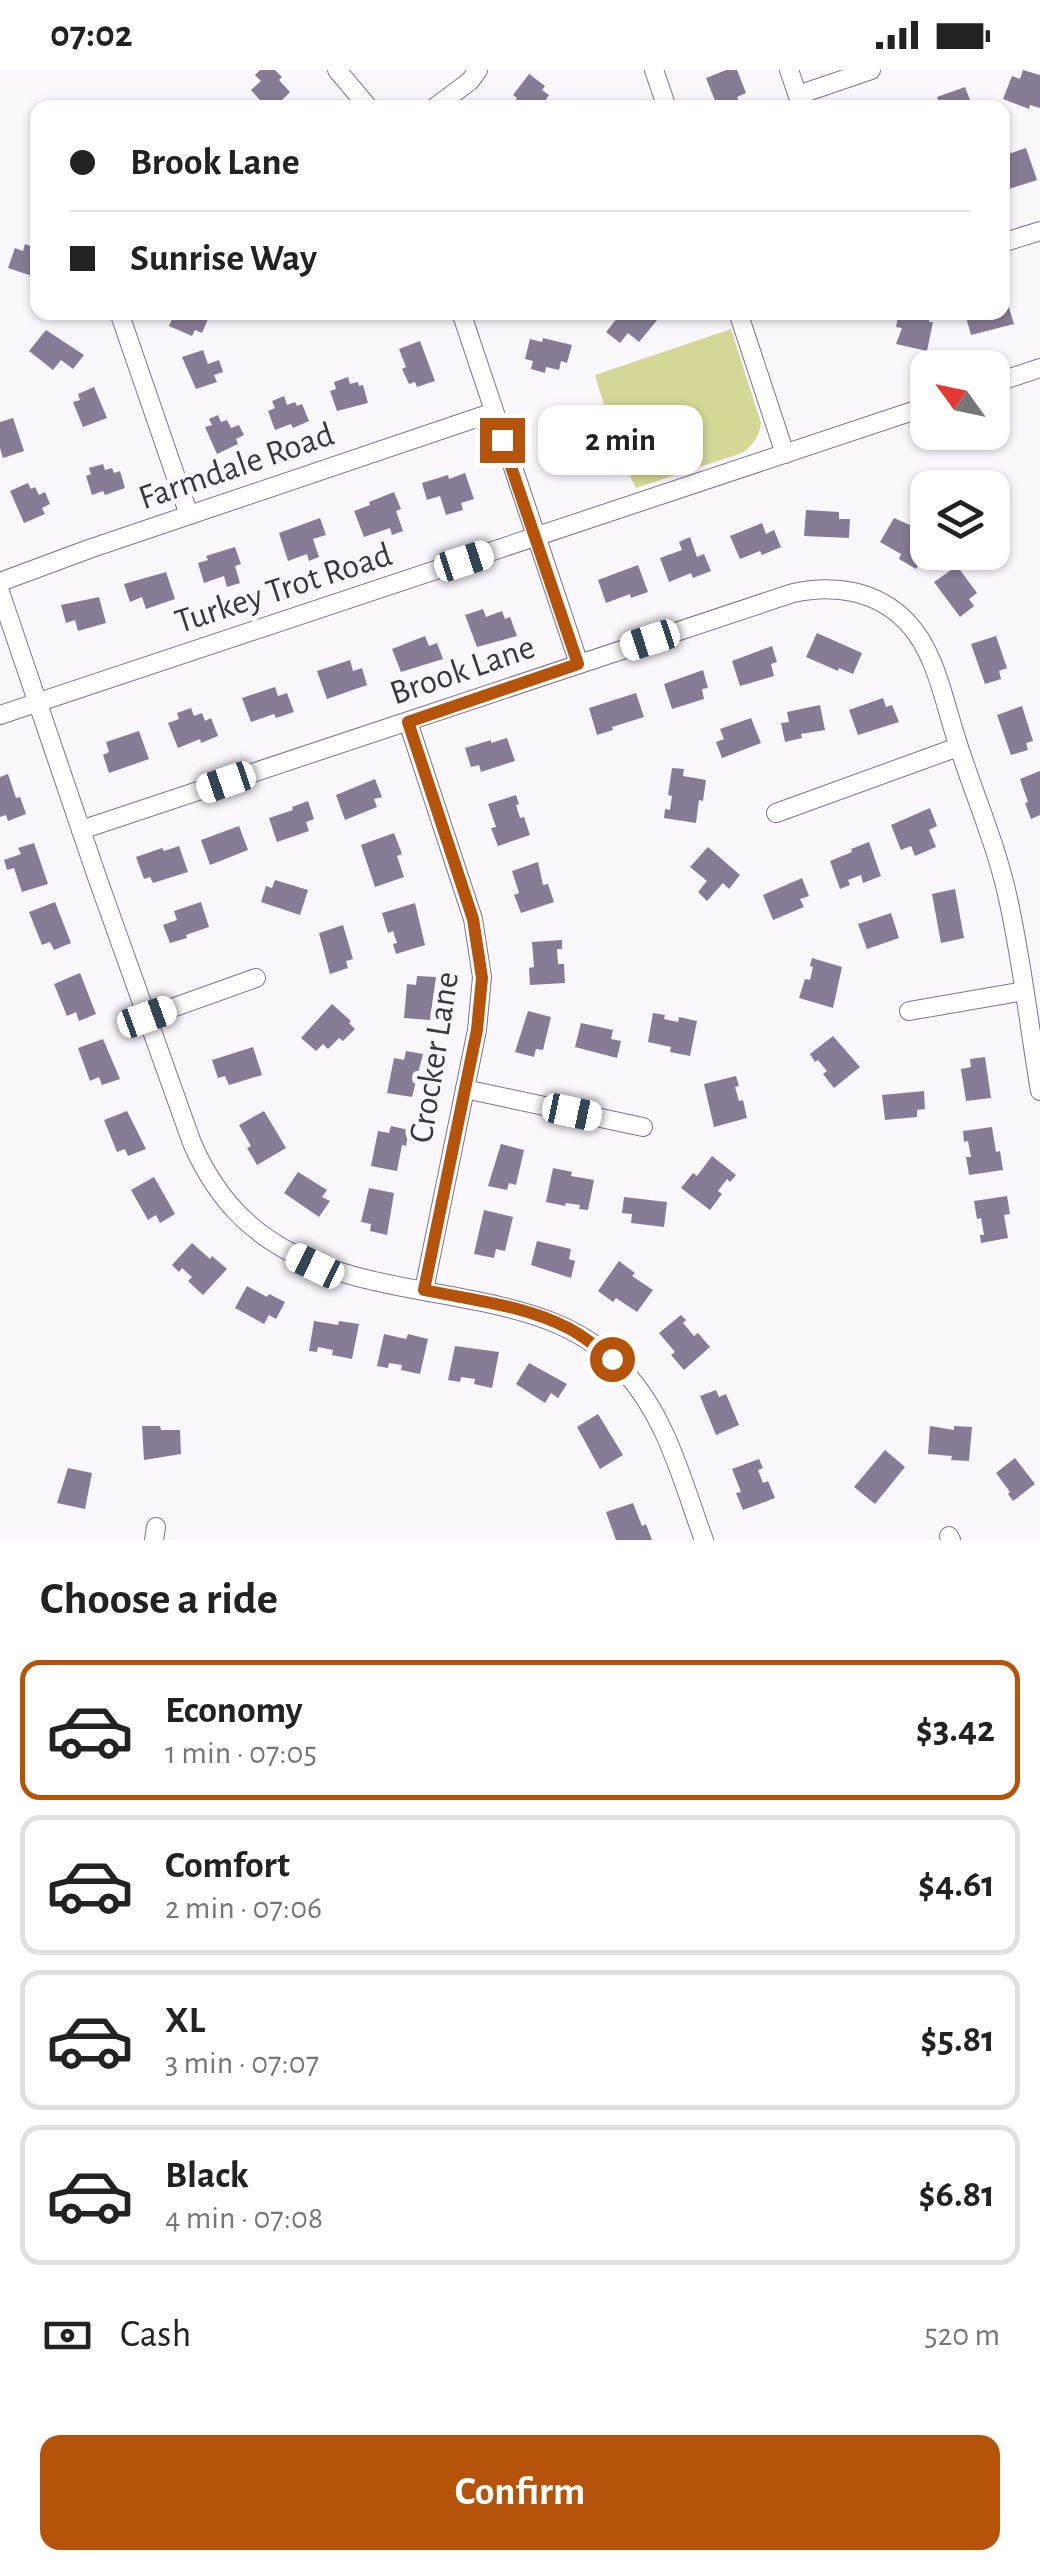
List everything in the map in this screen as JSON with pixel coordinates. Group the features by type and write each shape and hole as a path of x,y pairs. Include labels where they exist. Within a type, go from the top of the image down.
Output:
{"street":[{"path":"337,70 362,100"},
{"path":"444,100 478,70"},
{"path":"654,70 665,100"},
{"path":"789,70 800,100"},
{"path":"802,100 871,70"},
{"path":"1010,240 1040,231"},
{"path":"122,320 190,515"},
{"path":"464,320 578,664"},
{"path":"741,320 786,454"},
{"path":"1010,378 1040,368"},
{"name":"Farmdale Road","path":"0,582 494,412"},
{"name":"Turkey Trot Road","path":"0,715 910,412"},
{"name":"Brook Lane","path":"81,830 793,593 825,588 860,593 894,611 916,633 928,653 1008,894 1040,1091"},
{"path":"0,592 147,1017 198,1157 213,1184 248,1224 285,1251 315,1266 517,1310 551,1320 591,1342 645,1396 662,1424 704,1540"},
{"name":"Crocker Lane","path":"408,722 478,943 482,995 424,1290"},
{"path":"776,813 958,746"},
{"path":"147,1017 256,978"},
{"path":"908,1011 1024,991"},
{"path":"465,1088 643,1127"}],"green space":[{"path":"731,329 761,423 755,440 742,453 636,488 619,455 595,375"}],"building":[{"path":"260,70 275,70 290,92 282,100 260,100 251,90 261,81 255,75"},
{"path":"737,70 746,93 737,97 738,100 715,100 706,78"},
{"path":"1023,70 1040,75 1040,108 1030,105 1029,109 1003,99 1012,76 1020,79"},
{"path":"529,74 545,86 542,90 549,95 546,100 516,100 513,95"},
{"path":"965,87 970,100 938,100 937,97"},
{"path":"1026,148 1037,180 1010,189 1010,153"},
{"path":"25,244 30,246 30,275 8,268 15,248 23,251"},
{"path":"1010,311 1014,324 971,335 967,320 1010,320"},
{"path":"172,320 208,320 202,333 195,330 192,336 169,326"},
{"path":"616,320 657,320 639,342 628,333 620,343 606,332"},
{"path":"897,320 933,322 927,350 896,344 902,328 896,327"},
{"path":"46,330 84,355 73,369 61,360 53,370 29,351"},
{"path":"543,338 572,345 567,363 561,361 559,370 546,367 545,373 531,369 533,361 525,359 530,339 542,342"},
{"path":"420,341 435,381 417,387 415,382 409,384 399,349"},
{"path":"203,350 208,364 219,360 223,372 214,375 217,382 196,389 182,357"},
{"path":"348,377 350,384 363,385 368,403 337,411 330,391 336,389 334,382"},
{"path":"94,387 107,418 83,427 73,402 80,400 78,394"},
{"path":"284,396 287,405 302,404 309,421 275,430 268,411 275,408 272,401"},
{"path":"572,408 583,441 562,448 557,434 553,436 547,416"},
{"path":"218,415 231,428 239,425 244,435 236,439 238,444 217,454 205,427 212,425 209,419"},
{"path":"13,418 24,451 3,458 0,422"},
{"path":"103,464 105,470 120,471 125,488 92,495 86,476 91,474 89,468"},
{"path":"465,473 474,499 461,503 463,510 446,515 440,496 427,500 422,483"},
{"path":"28,483 39,495 45,492 50,504 42,508 45,514 24,523 10,491"},
{"path":"394,492 403,531 392,535 390,528 364,537 354,511"},
{"path":"806,510 839,512 839,519 850,519 849,538 804,536"},
{"path":"320,518 326,535 313,539 319,557 309,561 307,554 288,561 279,533"},
{"path":"894,518 910,525 910,565 899,559 901,554 880,542"},
{"path":"762,523 766,534 774,530 781,547 740,559 730,536"},
{"path":"690,537 697,557 704,554 711,571 693,578 691,573 669,582 660,558 682,550 679,542"},
{"path":"235,547 241,564 235,566 240,583 227,587 224,576 204,583 198,563 208,560 206,556"},
{"path":"638,565 648,592 606,603 598,580"},
{"path":"951,570 960,570 977,593 969,599 974,606 960,617 934,582"},
{"path":"166,572 175,599 146,609 142,597 130,602 124,584"},
{"path":"99,597 106,623 78,631 75,620 66,623 61,605"},
{"path":"483,609 486,617 502,611 505,619 510,617 517,636 477,647 465,615"},
{"path":"817,633 862,653 853,674 806,657"},
{"path":"425,636 429,646 437,643 443,659 401,672 392,649"},
{"path":"996,636 1007,668 999,671 1001,679 985,684 971,644"},
{"path":"772,646 777,662 771,664 774,676 740,686 732,661"},
{"path":"350,660 353,671 362,668 367,685 327,699 317,671"},
{"path":"703,670 708,688 702,689 704,699 672,709 664,684"},
{"path":"275,687 278,696 287,693 294,712 251,722 242,698"},
{"path":"636,693 644,717 597,735 589,708"},
{"path":"883,698 886,707 892,705 899,722 858,735 849,710"},
{"path":"820,705 825,730 801,734 802,738 785,742 781,723 789,722 787,712"},
{"path":"1022,706 1033,741 1026,743 1028,750 1011,755 997,715"},
{"path":"191,708 194,716 202,713 205,721 211,718 218,736 178,748 168,723 179,719 177,713"},
{"path":"751,718 761,743 722,758 716,742 724,739 720,729"},
{"path":"139,731 149,759 109,773 103,755 109,752 106,742"},
{"path":"507,738 515,761 481,772 479,765 471,767 465,748"},
{"path":"672,768 684,769 683,776 706,780 696,823 664,818 665,809 670,810"},
{"path":"1040,771 1040,815 1031,819 1020,779"},
{"path":"8,774 26,814 8,821 6,815 0,817 0,777"},
{"path":"375,779 382,797 374,799 377,807 345,820 336,795"},
{"path":"516,795 520,818 524,817 530,835 498,846 488,804"},
{"path":"308,801 314,819 306,822 309,831 277,842 269,818"},
{"path":"930,808 937,826 929,830 936,847 915,856 911,846 901,850 891,825"},
{"path":"239,826 248,850 210,865 201,840"},
{"path":"394,833 402,854 397,856 404,877 375,887 361,845"},
{"path":"869,842 881,876 863,883 861,875 848,880 850,885 840,889 830,861"},
{"path":"34,843 48,884 22,892 14,868 7,870 4,860 21,854 18,848"},
{"path":"179,846 188,872 153,883 150,877 144,879 136,857"},
{"path":"708,847 740,875 729,889 723,883 707,901 698,892 707,881 690,867"},
{"path":"538,862 543,885 548,884 554,902 521,913 514,895 519,893 512,871"},
{"path":"802,878 809,896 800,899 804,907 773,920 763,895"},
{"path":"275,880 308,890 300,915 261,902 266,886 272,888"},
{"path":"955,889 964,938 941,943 932,894"},
{"path":"55,902 71,943 54,950 50,942 42,945 29,912"},
{"path":"201,902 209,927 170,943 163,925 177,920 174,911"},
{"path":"415,903 425,945 396,954 393,931 388,933 382,913"},
{"path":"891,913 899,938 867,949 858,924"},
{"path":"343,925 353,959 346,961 348,968 330,974 319,933"},
{"path":"562,940 562,949 557,949 558,964 564,964 565,983 530,985 529,968 534,967 532,942"},
{"path":"812,958 842,967 833,1008 799,998 805,979 810,980"},
{"path":"80,973 96,1014 79,1021 76,1012 67,1016 54,984"},
{"path":"417,976 436,977 430,1020 404,1018 407,984 416,985"},
{"path":"332,1004 355,1029 343,1041 339,1038 328,1049 323,1044 316,1051 301,1038"},
{"path":"528,1011 551,1017 543,1050 536,1049 534,1057 515,1052"},
{"path":"653,1013 678,1022 679,1017 697,1021 690,1056 648,1042"},
{"path":"581,1023 613,1030 611,1039 621,1041 617,1058 575,1047"},
{"path":"833,1036 860,1067 834,1088 823,1074 827,1071 810,1054"},
{"path":"103,1039 120,1079 102,1085 99,1077 90,1081 78,1048"},
{"path":"253,1047 262,1075 229,1085 225,1076 218,1078 212,1060"},
{"path":"406,1051 423,1054 412,1097 387,1093 394,1058 404,1060"},
{"path":"985,1057 991,1098 966,1101 961,1069 971,1067 970,1059"},
{"path":"736,1076 739,1086 735,1087 747,1118 714,1127 704,1084"},
{"path":"924,1091 925,1109 917,1110 917,1117 885,1120 882,1095"},
{"path":"127,1111 146,1149 128,1156 125,1149 117,1152 104,1120"},
{"path":"264,1111 286,1148 257,1165 239,1125"},
{"path":"391,1126 409,1130 397,1171 371,1166 378,1131 389,1133"},
{"path":"992,1127 1003,1170 969,1175 966,1157 971,1157 963,1131"},
{"path":"501,1144 524,1150 516,1185 509,1183 507,1190 488,1186"},
{"path":"712,1156 736,1175 718,1191 722,1194 710,1210 681,1188 693,1173 697,1176"},
{"path":"553,1168 594,1180 588,1210 579,1209 580,1205 546,1202"},
{"path":"298,1172 327,1190 322,1197 330,1201 319,1217 284,1193"},
{"path":"154,1177 175,1214 160,1223 156,1215 148,1220 131,1190"},
{"path":"369,1188 394,1193 387,1235 370,1231 371,1224 361,1222"},
{"path":"1007,1196 1010,1214 1004,1215 1008,1238 981,1243 980,1235 984,1235 974,1201"},
{"path":"624,1197 667,1202 664,1227 631,1223 632,1214 622,1213"},
{"path":"484,1210 513,1217 505,1251 496,1249 494,1258 474,1254"},
{"path":"537,1241 571,1249 569,1259 575,1261 571,1278 531,1265"},
{"path":"192,1243 227,1269 203,1295 188,1281 192,1277 172,1265"},
{"path":"619,1261 653,1290 637,1312 598,1291"},
{"path":"247,1286 285,1302 276,1319 269,1315 264,1324 235,1308"},
{"path":"681,1315 694,1336 698,1333 710,1347 684,1370 659,1333"},
{"path":"314,1321 359,1324 352,1359 318,1347 317,1352 309,1351"},
{"path":"384,1334 428,1339 420,1374 401,1370 402,1365 377,1366"},
{"path":"455,1346 499,1352 492,1388 474,1384 475,1379 448,1380"},
{"path":"529,1363 567,1384 558,1398 551,1393 545,1403 516,1384"},
{"path":"716,1390 719,1397 726,1394 739,1425 716,1435 700,1396"},
{"path":"598,1414 623,1455 600,1469 577,1427"},
{"path":"142,1426 180,1430 181,1454 144,1460"},
{"path":"930,1426 954,1430 954,1426 972,1427 969,1461 928,1454"},
{"path":"885,1450 905,1467 875,1504 854,1487"},
{"path":"1015,1458 1035,1484 1013,1501 996,1473"},
{"path":"759,1459 763,1483 768,1481 775,1498 743,1510 732,1469"},
{"path":"68,1468 92,1473 85,1509 57,1503"},
{"path":"633,1503 652,1540 616,1540 606,1512"}],"route":[{"path":"502,440 578,664 408,722 473,919 482,978 477,1030 424,1290 551,1320 591,1342 612,1359"}]}
